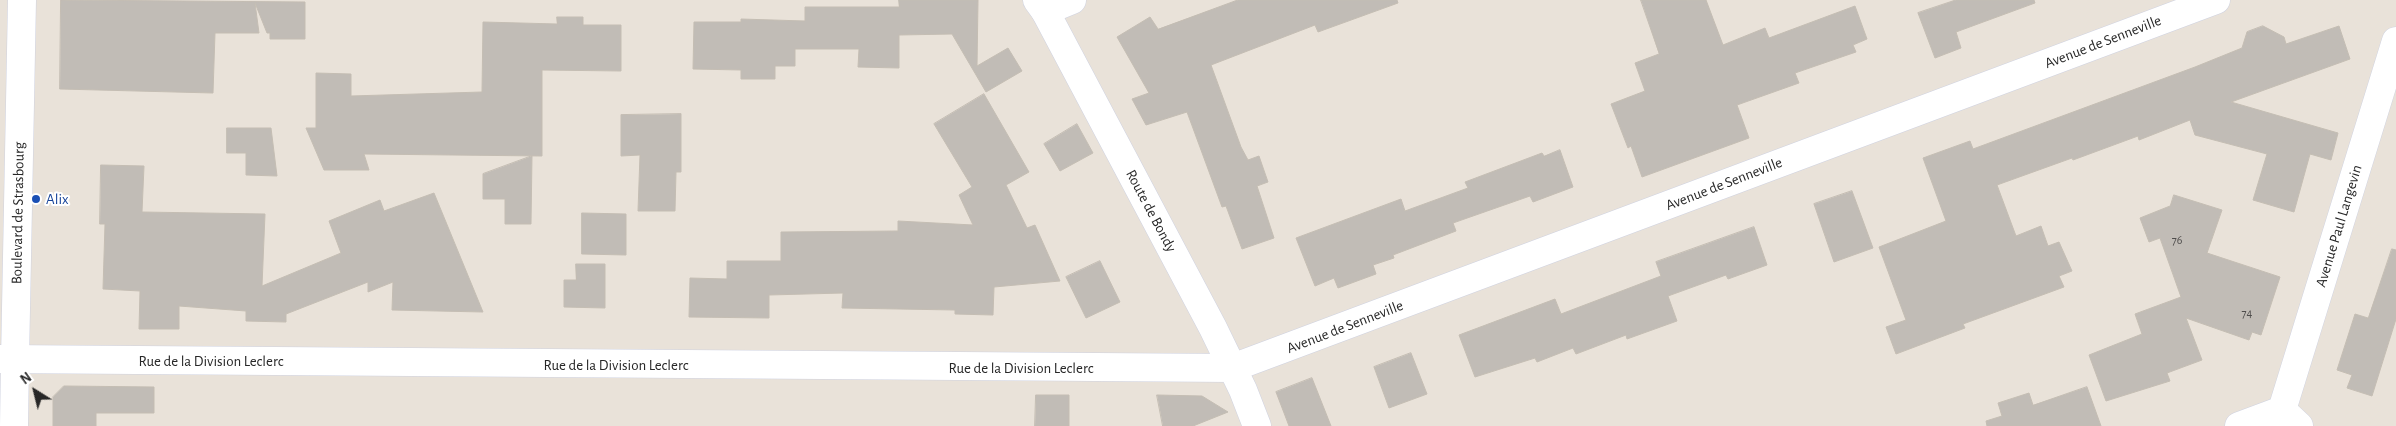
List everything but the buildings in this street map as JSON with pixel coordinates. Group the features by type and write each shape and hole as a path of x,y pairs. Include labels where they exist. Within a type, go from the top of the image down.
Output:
{"street":[{"name":"Boulevard de Strasbourg","path":"14,426 8,360 22,0"},
{"path":"1041,5 1072,0"},
{"name":"Avenue de Senneville","path":"1232,368 2216,0"},
{"name":"Route de Bondy","path":"1041,5 1244,390 1257,426"},
{"name":"Avenue Paul Langevin","path":"2290,418 2396,41"},
{"name":"Rue de la Division Leclerc","path":"8,360 1232,368"},
{"path":"2239,426 2290,418"}],"place":[{"name":"Alix","path":"36,199"}]}
